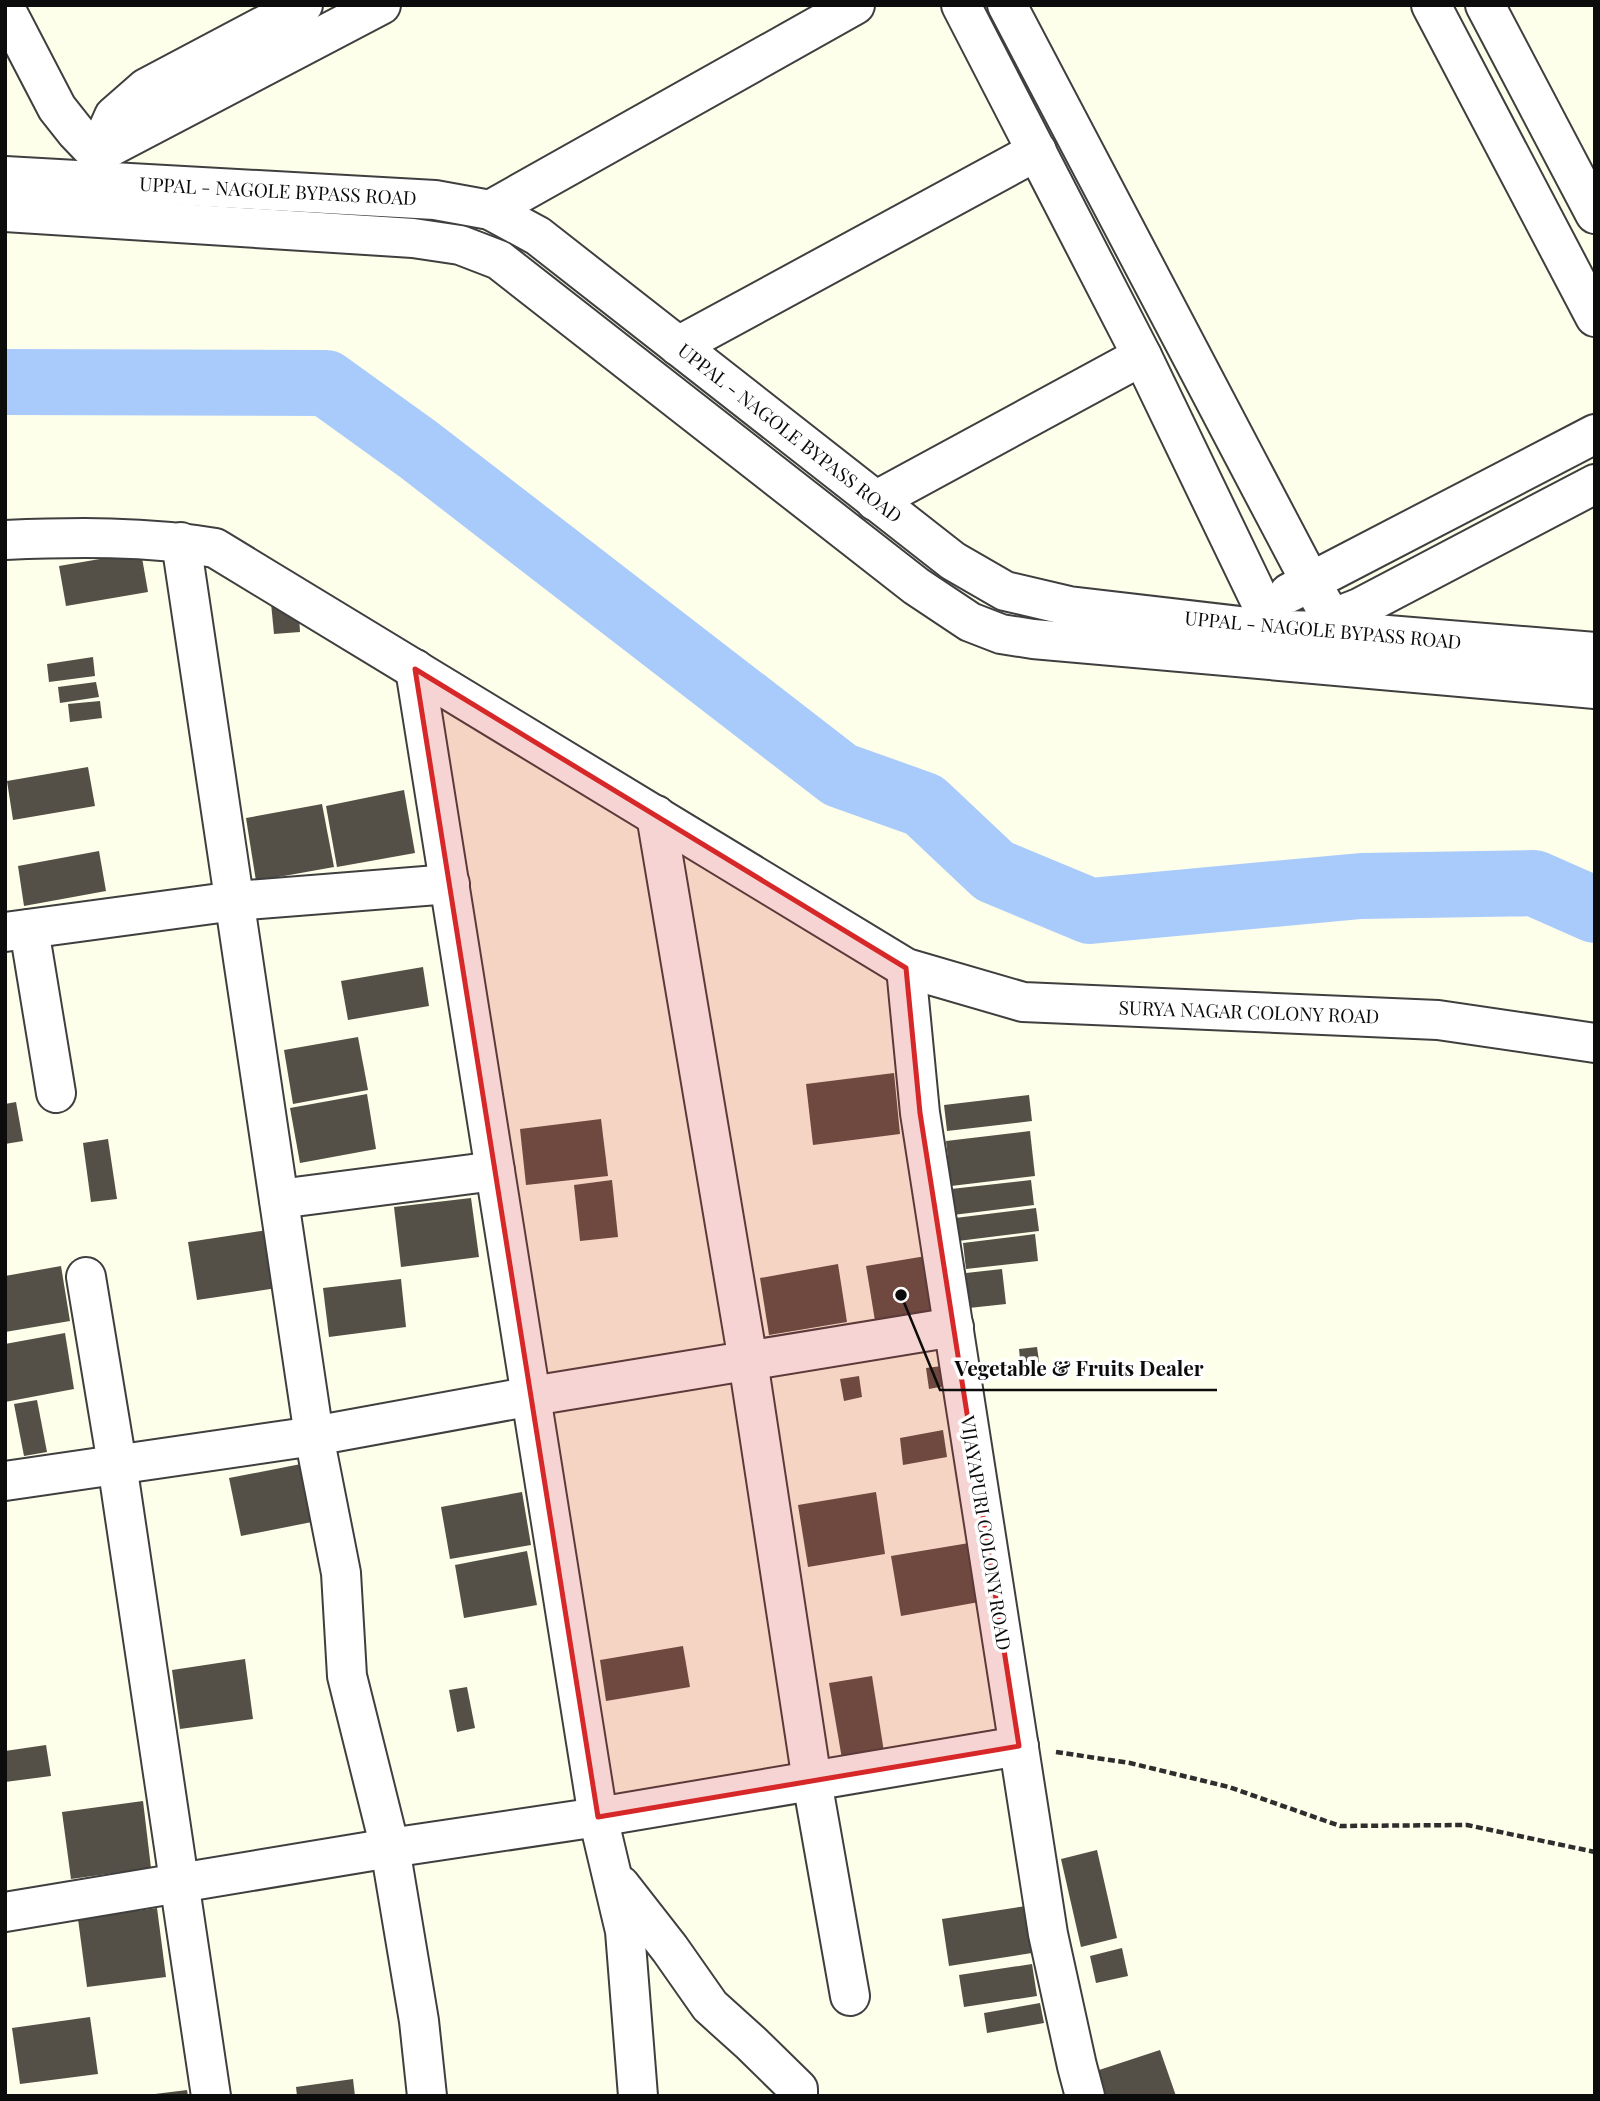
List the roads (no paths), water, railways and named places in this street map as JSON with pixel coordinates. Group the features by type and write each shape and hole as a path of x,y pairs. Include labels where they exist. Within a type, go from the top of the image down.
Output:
{"street":[{"path":"94,185 381,5"},
{"path":"490,210 855,5"},
{"path":"961,5 1142,356 1268,619 1310,581 1595,435"},
{"path":"1007,5 1335,625 1359,608 1595,484"},
{"path":"1431,5 1595,317"},
{"path":"1485,5 1595,214"},
{"path":"5,8 57,108 76,132 94,185"},
{"path":"94,185 114,116 146,88 284,10"},
{"path":"678,346 1037,152"},
{"name":"UPPAL - NAGOLE BYPASS ROAD","path":"5,176 94,185 435,200 490,210 538,236 953,561 1005,591 1069,606 1268,619 1595,652"},
{"name":"UPPAL - NAGOLE BYPASS ROAD","path":"5,212 94,185 460,245 499,260 916,586 971,622 1002,634 1033,639 1595,689"},
{"path":"875,501 1142,356"},
{"name":"SURYA NAGAR COLONY ROAD","path":"5,540 62,538 181,542 215,548 906,968 1023,1002 1438,1020 1595,1044"},
{"path":"181,542 314,1436 341,1573 347,1676 390,1848 419,2021 427,2096"},
{"path":"415,669 598,1817 625,1931 638,2096"},
{"path":"656,815 748,1361 812,1781 850,1996"},
{"path":"56,1093 17,931 235,901 450,884"},
{"name":"VIJAYAPURI COLONY ROAD","path":"906,968 920,1113 1048,1934 1086,2096"},
{"path":"279,1199 495,1171"},
{"path":"86,1277 117,1464 211,2096"},
{"path":"5,1481 314,1436 531,1396 954,1327"},
{"path":"5,1912 1019,1746"},
{"path":"611,1872 710,2006 797,2089 798,2096"}],"waterway":[{"path":"5,382 326,383 419,450 840,775 924,805 994,871 1090,911 1361,886 1534,883 1595,910"}],"place":[{"name":"Vegetable & Fruits Dealer","path":"901,1295"}]}
